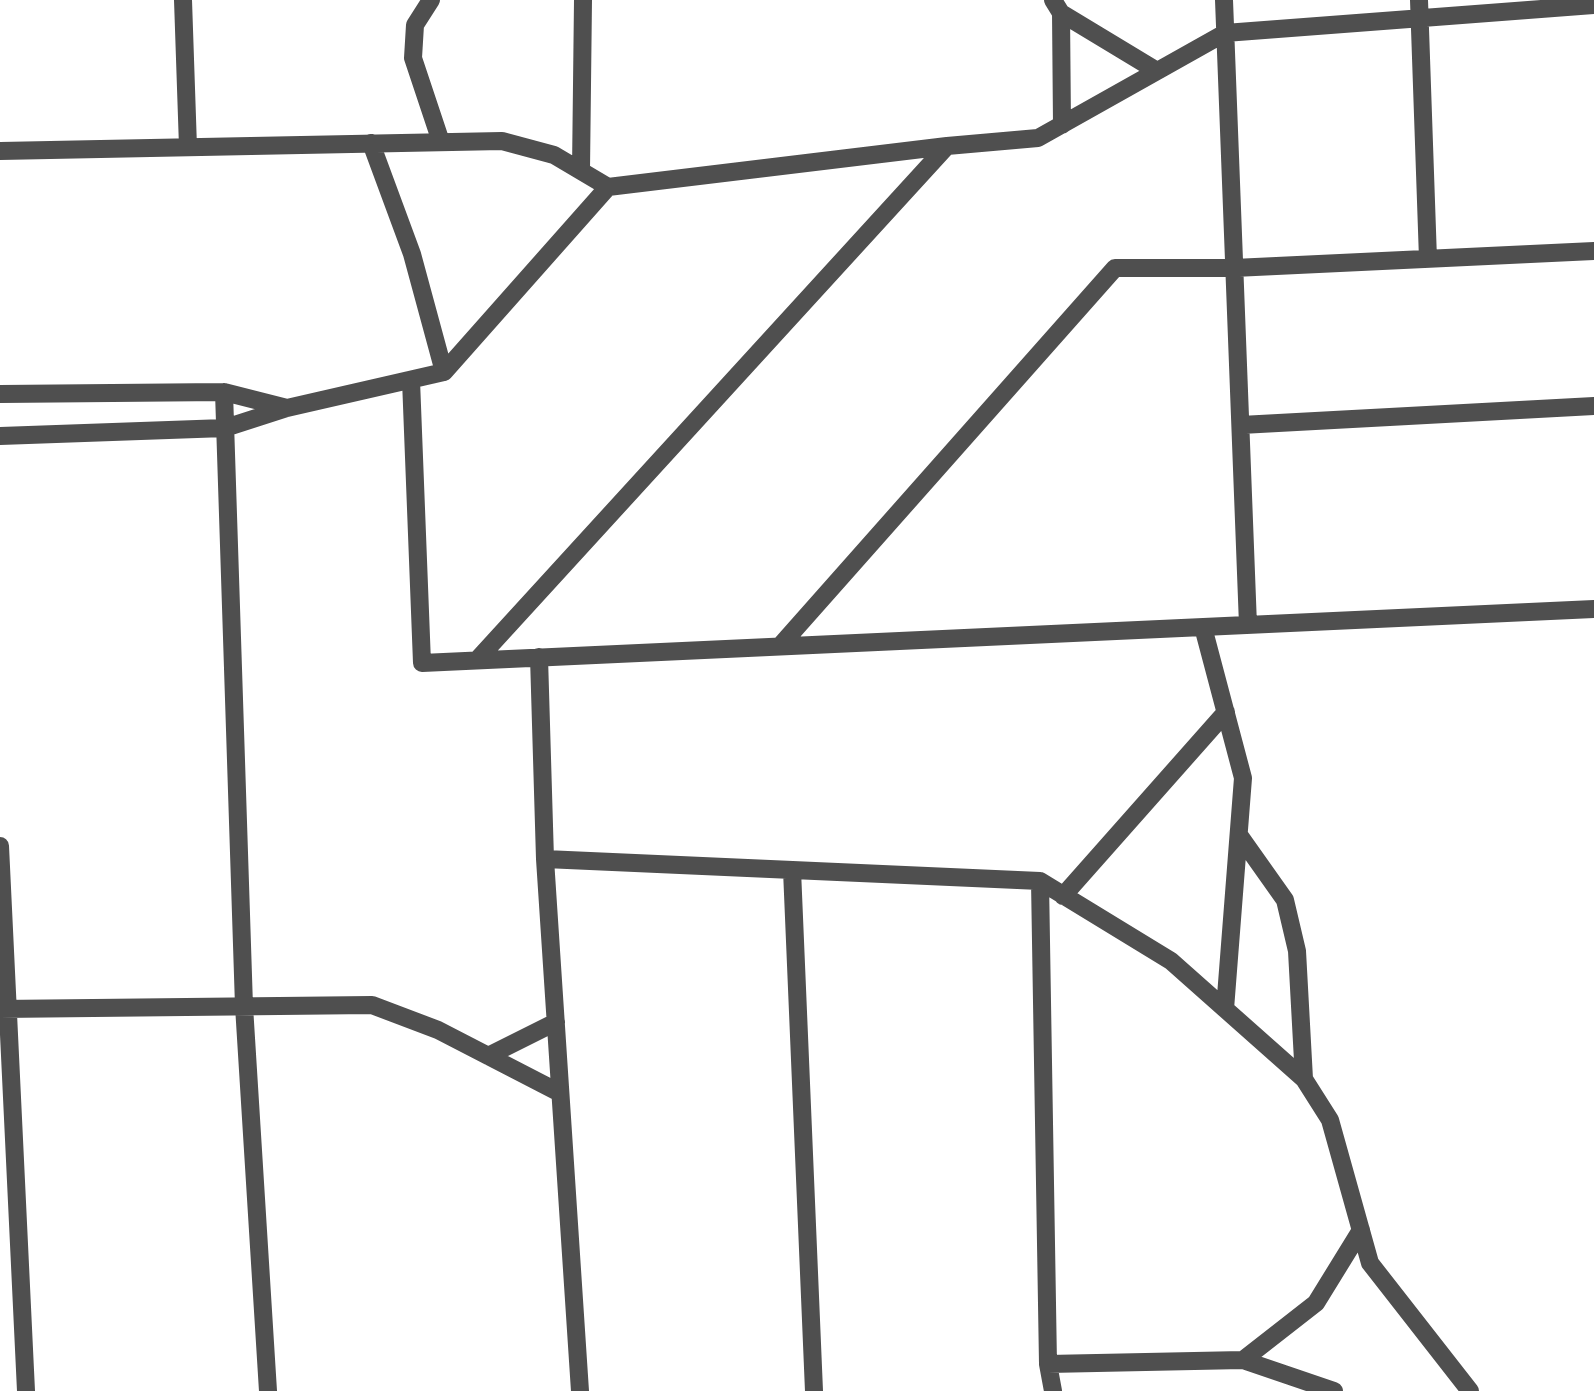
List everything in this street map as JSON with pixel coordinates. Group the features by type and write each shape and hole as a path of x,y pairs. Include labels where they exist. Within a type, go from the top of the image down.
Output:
{"street":[{"path":"183,0 188,147"},
{"path":"430,0 415,25 413,58 441,142"},
{"path":"581,170 583,0"},
{"path":"1224,0 1248,625"},
{"path":"1419,0 1428,259"},
{"path":"0,151 502,141 554,155 608,187 947,146 1038,138 1225,33 1594,5"},
{"path":"1057,7 1157,71"},
{"path":"1057,7 1062,125"},
{"path":"371,144 412,254 444,372"},
{"path":"477,660 947,146"},
{"path":"0,436 225,428 287,408 444,372 608,187"},
{"path":"780,646 1115,268 1234,268 1594,251"},
{"path":"411,380 422,663 1594,609"},
{"path":"0,394 224,392 287,408"},
{"path":"224,392 244,1006 268,1391"},
{"path":"1241,425 1594,406"},
{"path":"1203,627 1243,778 1225,1009"},
{"path":"539,657 545,859 580,1391"},
{"path":"1063,896 1226,712"},
{"path":"1239,835 1285,900 1297,951 1304,1079"},
{"path":"0,846 4,1009 26,1391"},
{"path":"545,859 1040,881 1171,961 1304,1079 1330,1120 1370,1263 1470,1391"},
{"path":"792,870 814,1391"},
{"path":"1040,881 1048,1364 1053,1391"},
{"path":"4,1009 372,1005 438,1030 560,1093"},
{"path":"488,1056 556,1022"},
{"path":"1243,1360 1316,1303 1361,1230"},
{"path":"1048,1364 1243,1360 1334,1391"}]}
